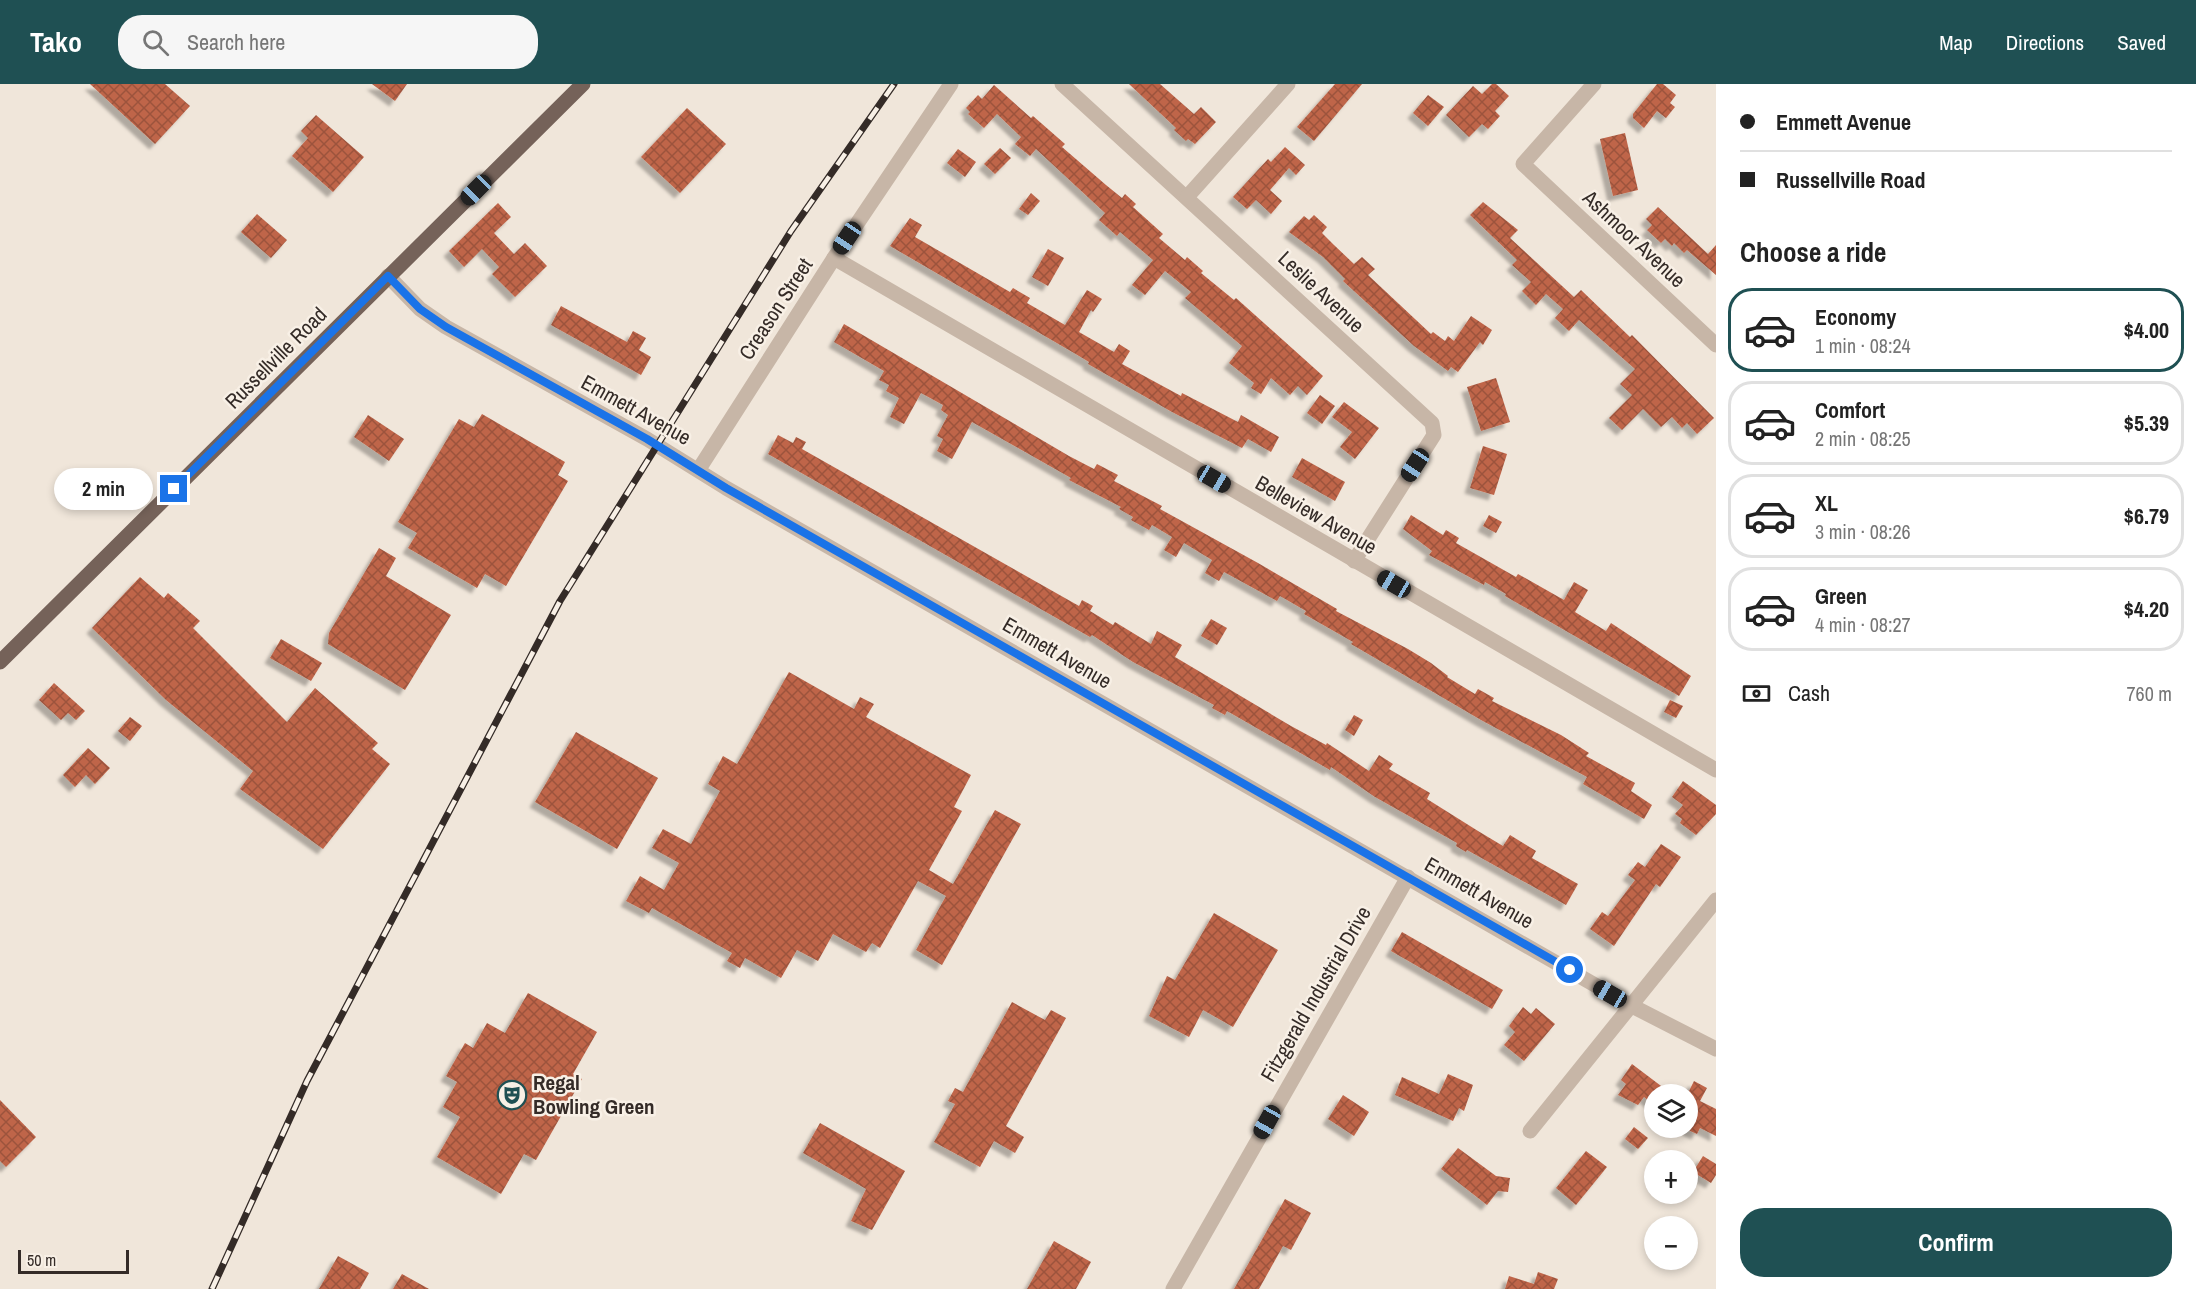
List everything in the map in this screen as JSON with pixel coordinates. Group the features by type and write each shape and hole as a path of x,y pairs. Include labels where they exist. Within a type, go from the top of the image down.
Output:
{"main road":[{"name":"Russellville Road","path":"0,662 583,84"}],"street":[{"name":"Creason Street","path":"699,469 834,258 951,84"},
{"name":"Leslie Avenue","path":"1062,84 1432,423 1434,435 1353,561"},
{"path":"1187,197 1288,84"},
{"name":"Ashmoor Avenue","path":"1594,84 1523,164 1716,345"},
{"name":"Belleview Avenue","path":"834,258 1716,770"},
{"name":"Emmett Avenue","path":"388,276 420,309 446,327 699,469 726,488 1630,1005 1716,1049"},
{"name":"Fitzgerald Industrial Drive","path":"1173,1289 1408,877"},
{"path":"1530,1131 1716,900"}],"building":[{"path":"90,84 165,84 190,106 155,144"},
{"path":"372,84 407,84 395,101"},
{"path":"1129,84 1160,84 1194,114 1201,107 1216,122 1195,144 1188,139 1186,141 1174,130 1176,128"},
{"path":"1335,84 1362,84 1314,141 1297,127"},
{"path":"1492,84 1496,84 1509,96 1495,111 1500,116 1488,129 1482,124 1469,137 1446,115 1473,86 1482,94"},
{"path":"1657,84 1663,84 1676,95 1670,103 1675,107 1666,118 1657,111 1644,128 1633,118 1633,114"},
{"path":"994,85 1065,144 1062,147 1106,185 1122,198 1125,194 1136,204 1133,207 1163,234 1159,238 1185,260 1187,257 1203,271 1201,273 1234,300 1236,298 1323,376 1307,395 1298,386 1290,395 1271,378 1261,394 1251,388 1254,383 1229,363 1242,346 1185,298 1191,292 1165,271 1145,295 1132,285 1153,260 1120,232 1117,236 1099,220 1105,213 1036,149 1030,156 1015,144 1021,137 997,114 984,128 968,114 970,112 966,108 978,95 982,99"},
{"path":"1428,95 1444,107 1428,126 1413,113"},
{"path":"687,108 726,144 680,193 641,157"},
{"path":"316,115 364,157 333,192 292,156 308,138 301,131"},
{"path":"1625,133 1638,190 1613,196 1600,139"},
{"path":"1285,147 1305,165 1296,175 1289,168 1270,190 1282,201 1271,214 1256,200 1247,209 1233,197 1268,159 1271,162"},
{"path":"1000,148 1011,158 995,174 984,164"},
{"path":"958,149 976,162 965,177 947,163"},
{"path":"1031,193 1040,201 1028,215 1019,209"},
{"path":"1483,202 1518,230 1510,238 1574,297 1581,290 1630,337 1632,335 1714,418 1697,434 1687,423 1682,428 1672,417 1661,427 1643,409 1622,430 1609,418 1632,395 1620,384 1635,369 1579,320 1569,331 1555,318 1563,309 1546,294 1536,305 1522,291 1531,282 1512,265 1517,260 1470,215"},
{"path":"498,203 511,217 494,233 514,254 525,243 547,266 515,297 492,274 499,267 482,249 464,267 449,251"},
{"path":"1658,207 1708,254 1716,245 1716,275 1687,250 1684,253 1674,243 1672,246 1665,239 1661,243 1647,230 1652,225 1646,219"},
{"path":"257,214 287,240 271,258 241,232"},
{"path":"1314,215 1327,227 1322,233 1354,264 1362,257 1375,269 1368,275 1431,334 1433,332 1445,341 1448,336 1454,341 1471,316 1492,330 1483,345 1480,342 1458,372 1451,367 1448,371 1414,346 1343,281 1345,279 1323,257 1289,232 1304,216 1309,220"},
{"path":"910,218 922,225 915,237 1010,292 1013,288 1030,298 1027,303 1065,325 1087,290 1102,299 1093,312 1091,310 1079,332 1114,352 1119,344 1130,351 1122,364 1181,396 1182,393 1238,422 1241,415 1279,437 1271,452 1248,439 1242,448 1172,412 890,246"},
{"path":"1048,249 1064,258 1048,286 1032,277"},
{"path":"561,306 627,342 633,331 646,338 639,350 651,357 641,375 551,325"},
{"path":"844,324 1069,456 1094,469 1097,464 1118,475 1114,481 1162,506 1160,509 1258,563 1337,609 1336,611 1408,649 1475,694 1478,689 1494,698 1492,701 1561,735 1589,753 1586,756 1635,783 1631,791 1652,805 1644,819 1583,784 1587,777 1481,720 1351,644 1353,642 1304,614 1306,611 1280,596 1277,601 1224,572 1219,581 1205,573 1212,560 1184,543 1176,557 1164,550 1172,537 1152,525 1149,530 1131,520 1133,517 1119,509 1121,507 1069,480 1071,478 972,422 952,459 937,451 943,439 937,436 948,415 941,410 943,405 921,393 904,424 890,417 899,398 886,391 889,385 879,380 884,371 834,342"},
{"path":"1496,378 1510,422 1481,431 1467,387"},
{"path":"1320,395 1335,406 1322,424 1307,413"},
{"path":"1344,402 1379,428 1355,459 1340,447 1352,432 1332,417"},
{"path":"482,414 565,462 558,475 568,481 506,586 485,574 477,588 408,548 417,533 398,522 459,419 474,427"},
{"path":"368,415 404,439 389,461 354,437"},
{"path":"778,435 793,443 796,437 806,442 802,449 1079,606 1082,600 1093,606 1090,611 1113,625 1115,622 1151,644 1157,631 1182,645 1175,657 1291,726 1326,745 1327,743 1369,771 1379,755 1393,764 1389,769 1430,793 1427,799 1503,846 1510,835 1536,851 1532,858 1578,884 1566,905 1467,850 1466,852 1456,846 1457,843 1375,797 1331,767 1330,770 1227,711 1225,715 1212,708 1214,705 1133,662 1092,635 1090,637 768,454"},
{"path":"1483,446 1507,454 1494,495 1470,488"},
{"path":"1302,458 1345,482 1335,501 1292,477"},
{"path":"1411,515 1443,535 1446,530 1459,538 1456,543 1516,577 1518,574 1564,600 1574,582 1588,590 1575,612 1606,631 1611,623 1691,676 1679,696 1505,596 1506,594 1485,582 1484,585 1429,555 1432,551 1403,529"},
{"path":"1489,515 1502,522 1496,533 1483,526"},
{"path":"379,548 396,558 386,576 451,615 405,690 328,644 329,633"},
{"path":"140,577 164,598 168,593 200,621 193,628 287,722 315,688 378,743 372,749 390,764 323,849 240,789 253,771 166,700 92,628"},
{"path":"1211,619 1227,628 1217,645 1201,636"},
{"path":"281,639 322,663 311,681 270,658"},
{"path":"789,672 854,709 860,697 874,704 866,717 971,775 954,807 962,811 929,870 953,884 995,810 1021,824 942,965 916,950 946,896 918,881 880,948 872,943 866,952 833,934 818,961 797,950 781,978 745,958 740,968 727,961 732,953 652,908 649,913 626,901 640,876 664,890 679,863 652,848 663,829 691,844 720,791 708,784 723,756 737,764"},
{"path":"54,683 85,711 76,720 68,713 61,720 39,700"},
{"path":"1670,700 1683,706 1676,718 1664,712"},
{"path":"1354,715 1363,720 1354,736 1345,730"},
{"path":"130,717 142,726 130,741 118,731"},
{"path":"576,732 658,778 617,849 535,802"},
{"path":"88,748 110,768 95,784 86,775 75,787 63,775"},
{"path":"1683,781 1716,805 1716,814 1696,835 1680,823 1682,819 1675,814 1683,805 1672,797"},
{"path":"1661,844 1681,857 1660,887 1656,884 1614,946 1590,929 1602,912 1608,916 1635,880 1628,875 1638,862 1645,867"},
{"path":"1214,913 1278,950 1233,1027 1203,1010 1189,1037 1149,1016 1167,976 1175,980"},
{"path":"1402,932 1503,990 1492,1009 1391,951"},
{"name":"Regal Bowling Green","path":"528,993 597,1032 573,1074 582,1079 536,1160 524,1154 501,1194 437,1157 460,1117 443,1107 457,1082 446,1076 465,1043 473,1048 487,1023 505,1033"},
{"path":"1012,1002 1045,1020 1051,1010 1066,1018 1006,1126 1024,1137 1015,1153 994,1141 980,1167 934,1142 955,1104 948,1101 955,1088 963,1092"},
{"path":"1523,1007 1531,1014 1536,1008 1555,1024 1524,1061 1504,1045 1515,1032 1509,1026"},
{"path":"1632,1064 1658,1084 1644,1084 1644,1097 1638,1105 1618,1095 1626,1084 1621,1080"},
{"path":"1448,1074 1473,1085 1464,1111 1459,1108 1453,1121 1395,1095 1402,1077 1439,1094"},
{"path":"1694,1081 1707,1088 1700,1101 1716,1109 1716,1136 1700,1128 1698,1132 1698,1084 1692,1084"},
{"path":"1343,1095 1369,1112 1354,1136 1328,1119"},
{"path":"0,1100 36,1137 6,1167 0,1161"},
{"path":"820,1123 905,1171 872,1230 851,1221 866,1189 803,1153"},
{"path":"1634,1127 1644,1135 1644,1138 1648,1138 1638,1149 1625,1139"},
{"path":"1458,1148 1496,1176 1510,1178 1508,1192 1498,1191 1487,1205 1441,1169"},
{"path":"1586,1151 1607,1167 1576,1205 1556,1188"},
{"path":"1703,1156 1716,1164 1716,1175 1711,1183 1698,1175 1698,1164"},
{"path":"1285,1199 1311,1213 1291,1250 1283,1246 1259,1289 1234,1289"},
{"path":"1054,1241 1091,1262 1076,1289 1027,1289"},
{"path":"338,1256 369,1273 360,1289 319,1289"},
{"path":"1538,1272 1558,1279 1554,1289 1505,1289 1509,1276 1534,1284"},
{"path":"402,1274 429,1289 393,1289"}],"railway":[{"path":"212,1289 307,1081 560,601 791,231 894,84"}],"place":[{"name":"Regal Bowling Green","path":"512,1095"}],"route":[{"path":"174,489 388,276 420,309 446,327 647,439 699,469 726,488 1570,970"}]}
